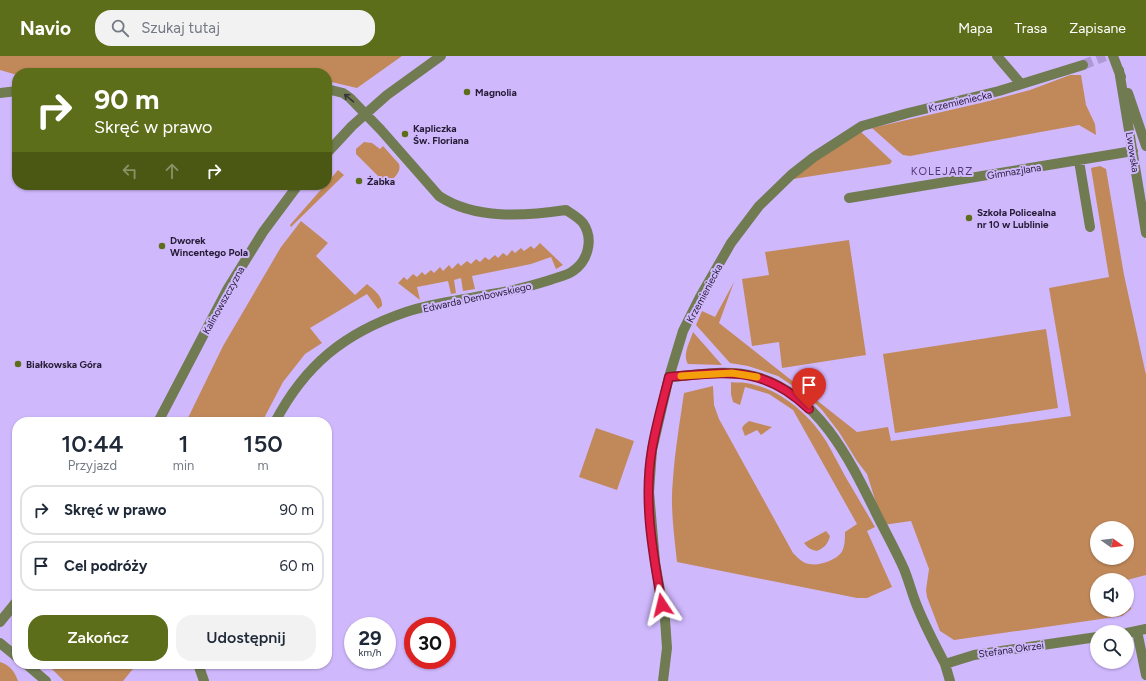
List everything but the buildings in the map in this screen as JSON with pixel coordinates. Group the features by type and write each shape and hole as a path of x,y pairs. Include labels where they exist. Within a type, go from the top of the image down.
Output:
{"street":[{"path":"332,147 387,95 441,56"},
{"path":"998,56 1021,84"},
{"name":"Lwowska","path":"1114,56 1137,117 1146,146"},
{"name":"Krzemieniecka","path":"663,681 667,648 665,619 655,562 648,492 652,450 669,377 683,331 700,296 731,243 759,206 791,175 814,157 862,126 908,113 1000,91 1083,65"},
{"name":"Lwowska","path":"1119,70 1146,233"},
{"name":"Edwarda Dembowskiego","path":"278,417 297,386 308,372 336,346 364,330 388,318 407,312 533,286 567,274 575,270 586,257 588,249 587,232 583,223 566,210 527,214 488,213 472,210 439,196 366,114 342,93 332,90"},
{"path":"0,93 12,92"},
{"name":"Gimnazjlana","path":"848,198 1133,151"},
{"path":"1079,160 1090,227"},
{"name":"Kalinowszczyzna","path":"161,417 231,284 263,232 294,190"},
{"path":"669,377 732,373 753,376 767,380 783,388 802,402 816,416 831,434 858,476 904,569 916,605 945,664 950,681"},
{"path":"0,622 12,607"},
{"path":"1142,630 1146,674"},
{"name":"Stefana Okrzei","path":"945,664 974,655 1090,638"},
{"path":"0,643 12,653"},
{"path":"32,669 46,681"},
{"path":"200,669 204,681"}],"shaded area":[{"path":"0,56 402,56 357,88 332,82 332,68 12,68 12,74 0,70"},
{"path":"1070,75 1081,75 1086,105 1095,124 1096,135 1079,125 910,156 903,155 872,128 1030,90"},
{"path":"861,132 892,161 890,164 793,179 810,165"},
{"path":"364,142 372,143 380,149 383,146 399,164 400,167 398,173 387,185 356,154 356,149"},
{"path":"1100,166 1106,169 1124,275 1146,375 1146,575 1134,578 1134,573 1090,573 1090,617 1115,617 954,640 940,631 927,597 926,590 929,569 911,521 883,525 867,474 839,432 822,410 808,396 778,376 748,366 730,363 696,325 702,311 715,317 734,282 719,323 857,432 888,427 891,441 1071,416 1049,288 1109,277 1091,168"},
{"path":"338,170 344,175 332,187 332,177"},
{"path":"321,190 329,190 291,227 290,225"},
{"path":"301,221 328,243 316,256 355,295 367,284 380,296 382,306 378,309 367,294 310,328 322,343 305,354 283,382 265,417 188,417 223,346 281,247"},
{"path":"849,240 866,355 782,368 779,342 752,346 742,279 769,275 765,252"},
{"path":"540,243 563,265 556,269 551,257 531,264 472,276 475,289 463,291 461,278 454,280 456,293 451,294 448,281 417,287 420,300 398,283 404,277 407,280 413,274 417,277 422,272 425,275 431,270 434,273 440,267 443,271 449,265 452,269 458,263 461,266 467,261 471,264 476,259 480,262 485,257 489,260 495,255 498,258 503,253 507,256 512,250 515,253 521,248 524,251 531,246 534,249"},
{"path":"1046,329 1058,408 895,433 883,354"},
{"path":"693,332 722,365 688,364 686,360 686,353"},
{"path":"731,382 758,386 781,396 802,412 819,431 875,527 867,531 892,587 867,598 857,598 677,562 672,489 676,446 684,393 713,386 714,405 719,419 796,556 803,562 809,564 824,563 834,559 842,551 845,532 857,524 793,410 769,394 745,387 740,405 733,402"},
{"path":"749,421 772,427 761,435 757,430 745,436 742,428"},
{"path":"596,428 634,441 617,490 579,477"},
{"path":"826,531 830,536 829,539 824,547 819,550 817,551 811,549 804,543"},
{"path":"0,662 12,669 18,681 0,681"},
{"path":"52,669 133,669 123,681 64,681"}],"tunnel":[{"path":"1083,65 1105,56"}],"slow traffic":[{"path":"681,376 732,373 757,377"}],"place":[{"name":"Magnolia","path":"467,92"},
{"name":"Kapliczka Św. Floriana","path":"405,134"},
{"name":"Żabka","path":"359,181"},
{"name":"Szkoła Policealna nr 10 w Lublinie","path":"969,218"},
{"name":"Dworek Wincentego Pola","path":"162,246"},
{"name":"Białkowska Góra","path":"18,364"}],"district":[{"name":"KOLEJARZ","path":"942,171"}],"route":[{"path":"662,605 650,525 648,492 652,450 669,377 721,373 753,376 767,380 783,388 809,409"}]}
